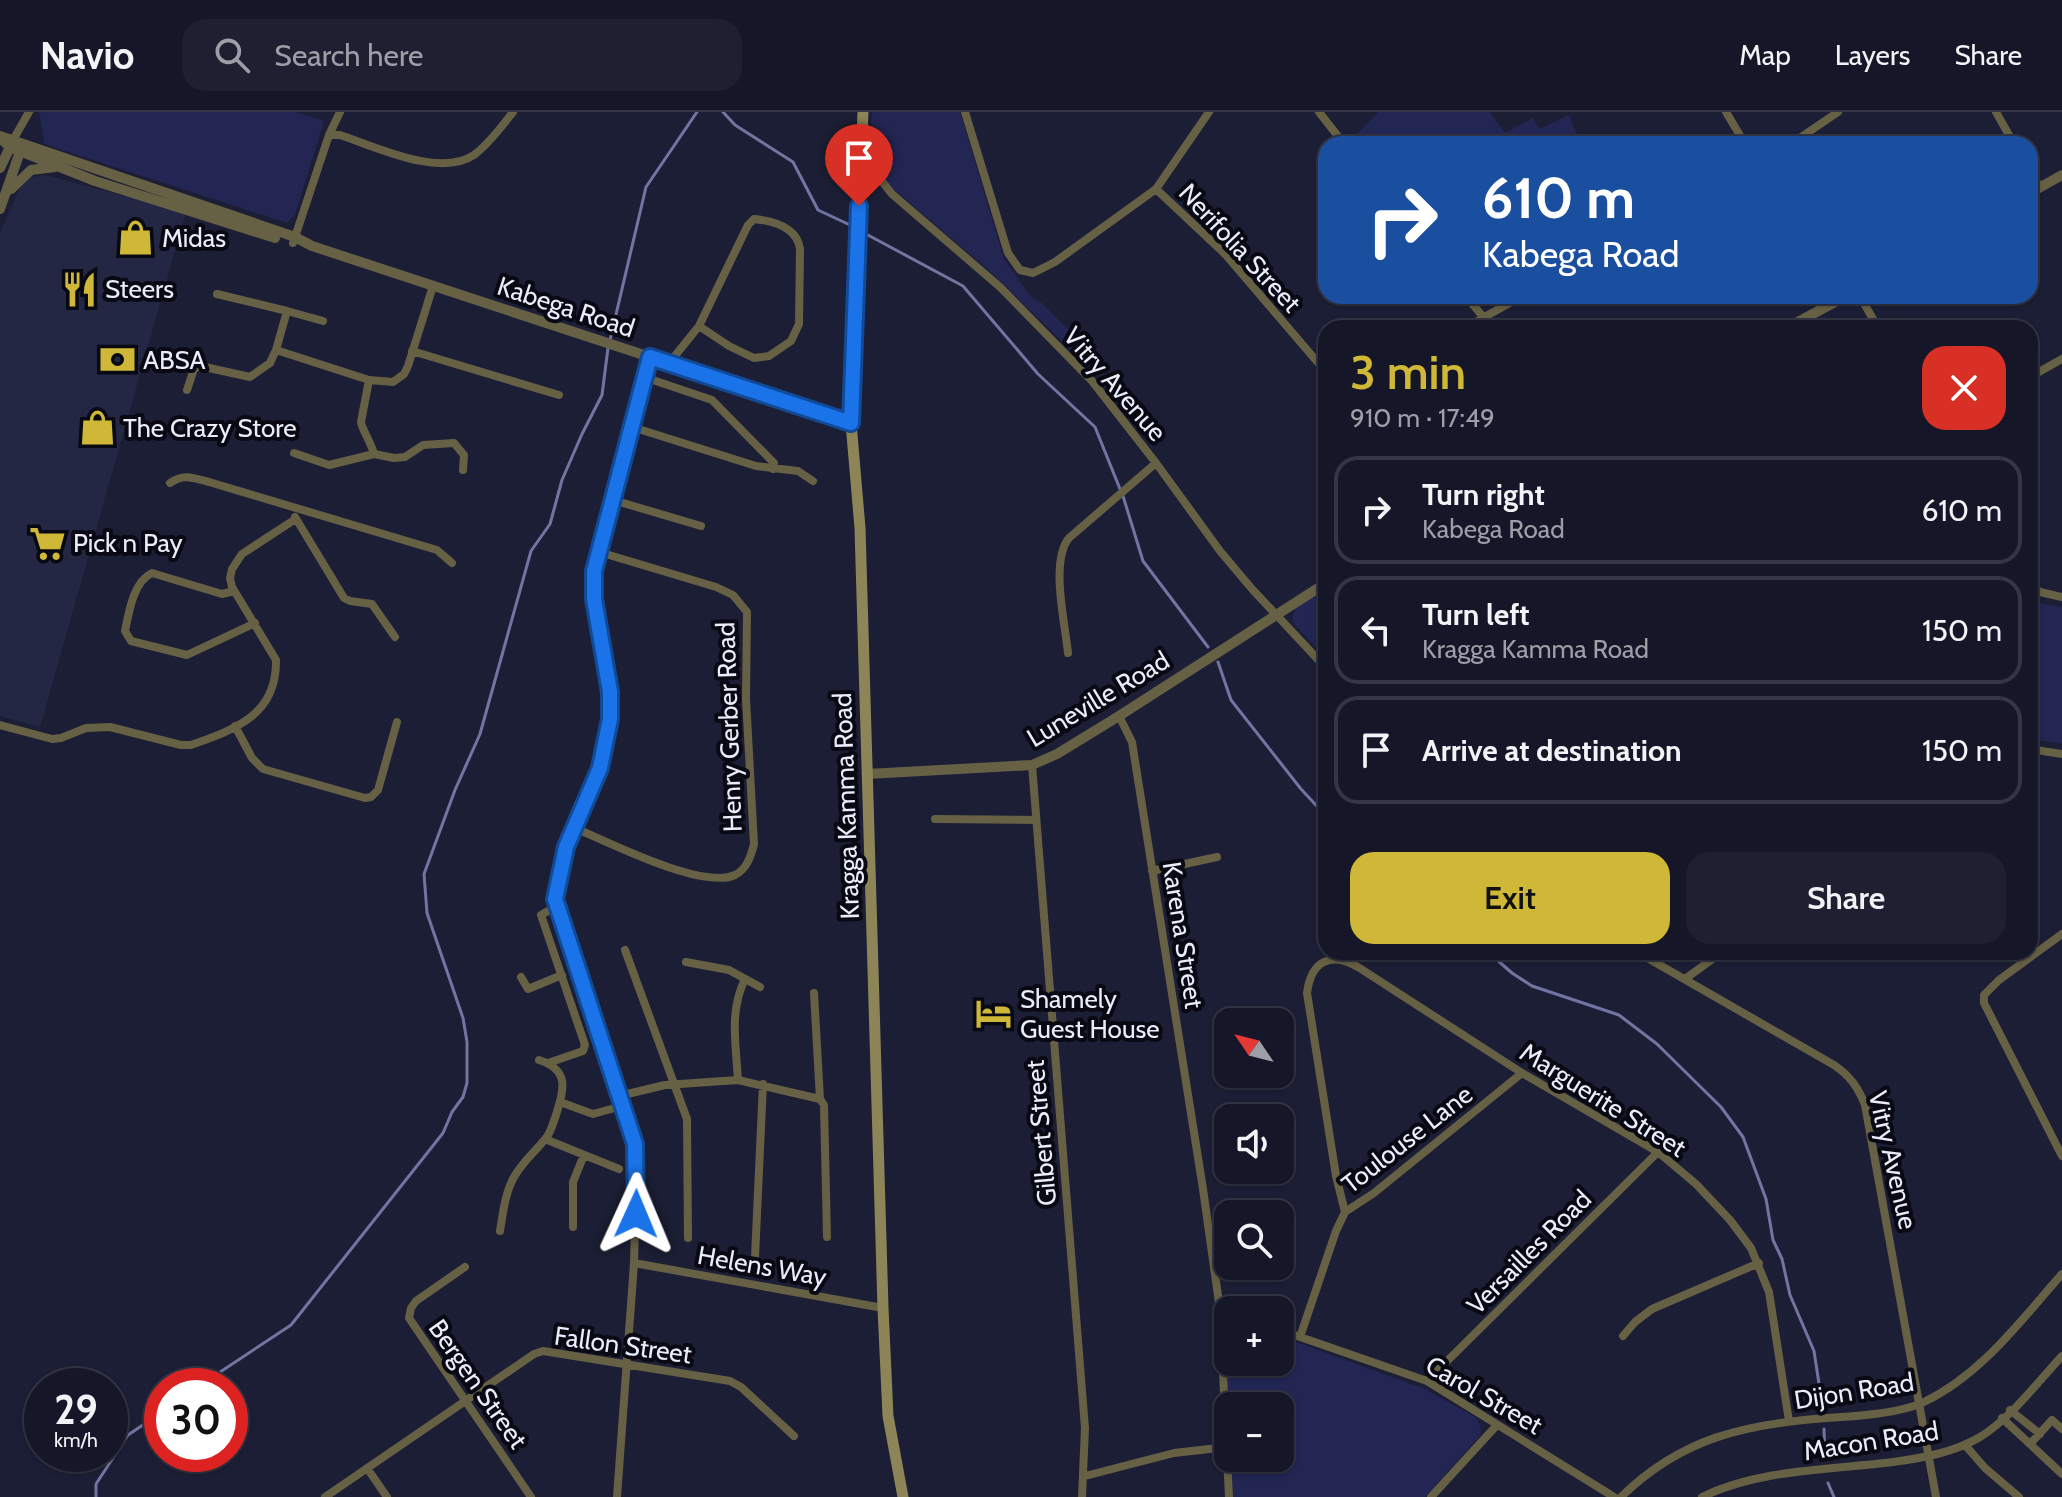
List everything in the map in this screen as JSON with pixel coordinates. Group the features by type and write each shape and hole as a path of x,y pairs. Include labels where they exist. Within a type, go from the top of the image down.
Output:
{"main road":[{"name":"Kragga Kamma Road","path":"863,112 851,423 860,528 888,1416 903,1497"}],"street":[{"path":"0,209 7,194 21,130 29,112"},
{"path":"294,240 329,135 340,112"},
{"path":"329,135 340,135 418,160 451,163 475,154 513,112"},
{"path":"965,112 1002,239 1016,266 1033,273 1055,262 1156,189 1209,112"},
{"path":"1319,112 1338,136"},
{"path":"1726,112 1740,136"},
{"path":"1803,136 1838,112"},
{"path":"1996,112 2010,136"},
{"name":"Kabega Road","path":"0,137 57,167 294,240"},
{"name":"Vitry Avenue","path":"860,141 882,184 1000,287 1092,381 1220,551 1318,660"},
{"path":"0,168 17,146"},
{"name":"Kabega Road","path":"17,146 851,423"},
{"path":"7,194 31,170 57,167"},
{"path":"2038,188 2062,175"},
{"name":"Nerifolia Street","path":"1156,189 1225,254 1318,363"},
{"path":"670,362 699,326 748,225 754,219 762,220 791,231 799,241 800,249 799,324 791,341 769,356 754,358 699,326"},
{"path":"276,350 369,380 381,383 397,381 404,374 433,286"},
{"path":"217,294 323,321"},
{"path":"1473,304 1486,320"},
{"path":"1479,320 1508,304"},
{"path":"1801,320 1830,304"},
{"path":"187,390 194,369 200,366 250,377 270,363 287,311"},
{"path":"412,351 559,395"},
{"path":"617,1497 634,1263 637,1152 557,906 555,887 566,847 600,768 610,719 610,692 594,599 594,571 644,377 645,356"},
{"path":"2038,372 2062,359"},
{"path":"644,377 712,400 774,463 773,469"},
{"path":"369,380 361,422 370,437 374,454"},
{"path":"632,427 773,469 798,471 813,481"},
{"path":"294,453 329,465 374,454 405,457 431,443 454,443 464,455 463,470"},
{"path":"1068,653 1059,569 1061,550 1069,538 1156,463"},
{"path":"170,483 179,476 185,476 437,550 452,563"},
{"path":"613,500 701,526"},
{"path":"0,725 52,739 86,728 110,727 181,745 201,741 235,726 264,707 274,680 276,660 234,591 230,578 236,560 294,520 298,509"},
{"path":"294,520 344,598 372,604 395,637"},
{"name":"Henry Gerber Road","path":"575,828 647,859 715,879 740,872 750,859 754,844 746,699 747,612 733,595 716,587 599,552"},
{"path":"234,591 222,594 152,573 137,587 125,631 131,641 187,655 255,623"},
{"name":"Luneville Road","path":"867,774 1032,765 1057,754 1119,716 1318,588"},
{"path":"2038,591 2062,597"},
{"name":"Karena Street","path":"1119,716 1132,742 1221,1296"},
{"path":"235,726 252,758 263,769 365,798 375,795 378,790 397,722"},
{"path":"2038,750 2062,754"},
{"name":"Gilbert Street","path":"1032,765 1085,1428 1082,1497"},
{"path":"935,819 1036,820"},
{"path":"1152,871 1217,857"},
{"path":"500,1231 512,1180 528,1156 545,1139 560,1102 561,1077 555,1067 543,1061 583,1051 585,1045 541,915 557,906"},
{"path":"2038,952 2062,934"},
{"path":"625,950 687,1119 688,1238"},
{"name":"Marguerite Street","path":"1327,960 1309,981 1307,993 1336,1176 1345,1212"},
{"name":"Marguerite Street","path":"1345,960 1522,1073 1658,1152 1696,1184 1743,1235 1759,1263 1769,1292 1789,1421"},
{"name":"Vitry Avenue","path":"1651,960 1834,1065 1847,1074 1860,1092 1865,1105 1936,1497"},
{"path":"1685,979 1711,960"},
{"path":"2026,960 1984,995 1984,1003 2062,1156"},
{"path":"686,962 719,967 760,987"},
{"path":"521,977 528,989 562,975"},
{"path":"738,1080 734,1018 736,1001 745,979"},
{"path":"814,993 820,1099 824,1105 827,1237"},
{"name":"Toulouse Lane","path":"1300,1337 1345,1212 1374,1193 1522,1073"},
{"path":"619,1096 673,1084 738,1080 820,1099"},
{"path":"755,1257 763,1084"},
{"path":"560,1102 593,1114 622,1106"},
{"path":"545,1139 619,1169"},
{"name":"Versailles Road","path":"1427,1381 1658,1152"},
{"path":"573,1227 573,1182 584,1155"},
{"name":"Helens Way","path":"634,1263 883,1308"},
{"path":"1623,1336 1652,1309 1759,1263"},
{"name":"Bergen Street","path":"465,1267 413,1304 409,1315 411,1323 531,1497"},
{"name":"Dijon Road","path":"1621,1497 1651,1470 1685,1449 1716,1436 1789,1421 1853,1417 1921,1404 1970,1373 2062,1274"},
{"name":"Carol Street","path":"1294,1335 1427,1381 1614,1497"},
{"name":"Fallon Street","path":"325,1497 539,1352 722,1379 736,1384 794,1436"},
{"name":"Macon Road","path":"1702,1497 1740,1481 1759,1477 1930,1456 1965,1445 1982,1436 2002,1418 2062,1356"},
{"path":"2010,1410 2040,1434"},
{"path":"2002,1418 2061,1471"},
{"path":"2030,1444 2052,1420 2062,1429"},
{"path":"1431,1497 1497,1425"},
{"path":"1965,1445 1985,1468 2019,1497"},
{"path":"1085,1476 1174,1453 1214,1448"},
{"path":"367,1468 387,1497"},
{"name":"Karena Street","path":"1228,1472 1229,1497"}],"shaded area":[{"path":"39,112 296,112 324,121 295,215 287,223 44,144"},
{"path":"872,112 960,112 1004,259 1031,297 1042,303 1081,342 1074,353 991,272 890,186 873,151"},
{"path":"1379,112 1490,112 1505,133 1533,118 1539,129 1569,115 1578,136 1355,136"},
{"path":"45,175 186,212 40,727 0,716 0,233 20,188 32,177"},
{"path":"1318,594 1318,650 1294,624 1292,618 1296,607"},
{"path":"2038,603 2062,607 2062,744 2038,740"},
{"path":"1294,1341 1425,1389 1475,1417 1481,1426 1480,1436 1425,1497 1233,1497 1232,1472 1294,1472 1294,1392 1228,1392 1227,1376 1294,1376"}],"waterway":[{"path":"610,340 646,187 697,112"},
{"path":"723,112 735,125 793,162 818,210 850,225"},
{"path":"866,234 963,286 1038,374 1095,427 1120,489"},
{"path":"226,1368 291,1325 443,1133 463,1097 467,1083 467,1042 463,1018 427,913 424,874 455,790 480,734 531,551 550,524 562,480 602,395 608,348"},
{"path":"1123,496 1143,561 1208,647"},
{"path":"1218,662 1231,700 1318,807"},
{"path":"1497,960 1532,986 1619,1015 1657,1044 1721,1107 1743,1137 1766,1199 1773,1240 1782,1259 1790,1295 1814,1351 1823,1410"},
{"path":"96,1497 96,1484 128,1435 144,1424"},
{"path":"1824,1429 1825,1459"},
{"path":"1828,1483 1834,1497"}],"place":[{"name":"Midas","path":"136,238"},
{"name":"Steers","path":"79,289"},
{"name":"ABSA","path":"117,360"},
{"name":"The Crazy Store","path":"97,428"},
{"name":"Pick n Pay","path":"47,543"},
{"name":"Shamely Guest House","path":"994,1014"}],"route":[{"path":"636,1214 635,1144 555,899 555,887 566,847 600,768 610,719 610,692 594,599 594,571 650,357 851,423 859,206"}]}
